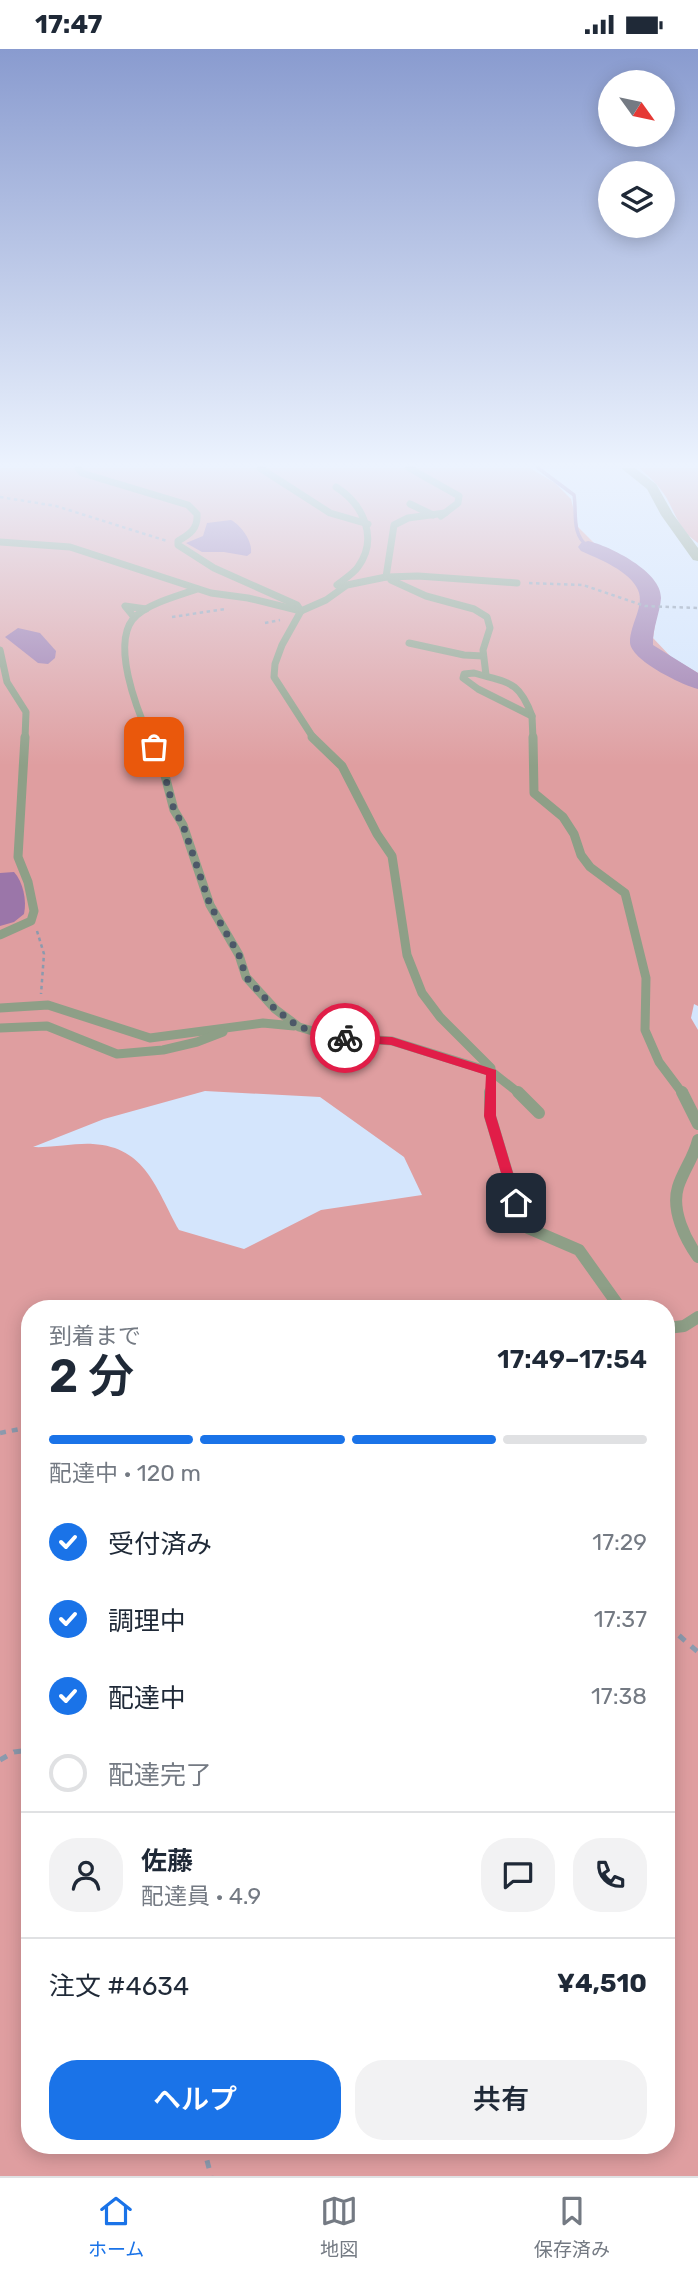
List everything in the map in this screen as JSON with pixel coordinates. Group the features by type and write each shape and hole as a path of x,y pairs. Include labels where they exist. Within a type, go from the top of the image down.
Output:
{"lane":[{"path":"135,567 197,589 301,611 326,600 357,581 386,577 425,576 517,583"},
{"path":"215,567 297,604 301,611"},
{"path":"326,600 356,567"},
{"path":"386,577 387,567"},
{"path":"386,577 426,596 484,615 491,628 483,656 486,675"},
{"path":"197,589 146,609 134,617 125,638 125,656 134,703 162,765 174,810 186,835 210,905 239,955 246,977 275,1009 299,1027"},
{"path":"301,611 282,645 275,664 274,677 308,733 342,767 377,834 392,856 407,955 422,993 440,1017 486,1062 492,1072 490,1116 520,1216 528,1229 579,1250 615,1300"},
{"path":"409,643 464,655 483,656"},
{"path":"0,650 7,682 26,712 18,857 28,883 34,911 31,921 0,935"},
{"path":"532,716 463,678 464,674 486,675 519,688 532,716 534,793 563,817 574,834 581,855 590,867 625,893 646,978 645,1030 659,1062 686,1098 698,1124"},
{"path":"0,1008 41,1003 150,1038 262,1023 299,1027 333,1037 392,1041 492,1072 510,1084 539,1113"},
{"path":"0,1028 47,1026 117,1054 163,1050 197,1042 228,1027"},
{"path":"698,1140 694,1160 677,1187 679,1215 685,1237 698,1257"},
{"path":"675,1327 684,1326 698,1317"}],"path":[{"path":"517,583 583,585 645,606 698,608"},
{"path":"172,617 234,608"},
{"path":"275,617 279,621"},
{"path":"31,921 45,946 41,1003"},
{"path":"0,1433 21,1429"},
{"path":"675,1632 698,1652"},
{"path":"0,1760 21,1751"},
{"path":"205,2154 211,2176"}],"shaded area":[{"path":"0,567 628,567 643,577 657,612 653,638 671,657 698,673 698,1006 694,1004 691,1018 698,1030 698,2176 0,2176","holes":["205,1091 320,1097 404,1157 422,1195 321,1210 244,1249 179,1230 156,1186 126,1153 93,1144 33,1147 104,1119"]},
{"path":"18,628 40,633 56,651 55,658 48,664 38,663 5,637"},
{"path":"14,872 24,891 24,914 14,922 0,926 0,873"}],"waterway":[{"path":"626,567 646,585 650,603"},
{"path":"648,609 641,639 642,648 657,660 698,682"}],"way so far":[{"path":"154,747 162,765 174,810 183,825 210,905 219,925 239,955 246,977 275,1009 299,1027 345,1038"}],"route":[{"path":"345,1038 392,1041 492,1072 490,1116 516,1203"}]}
